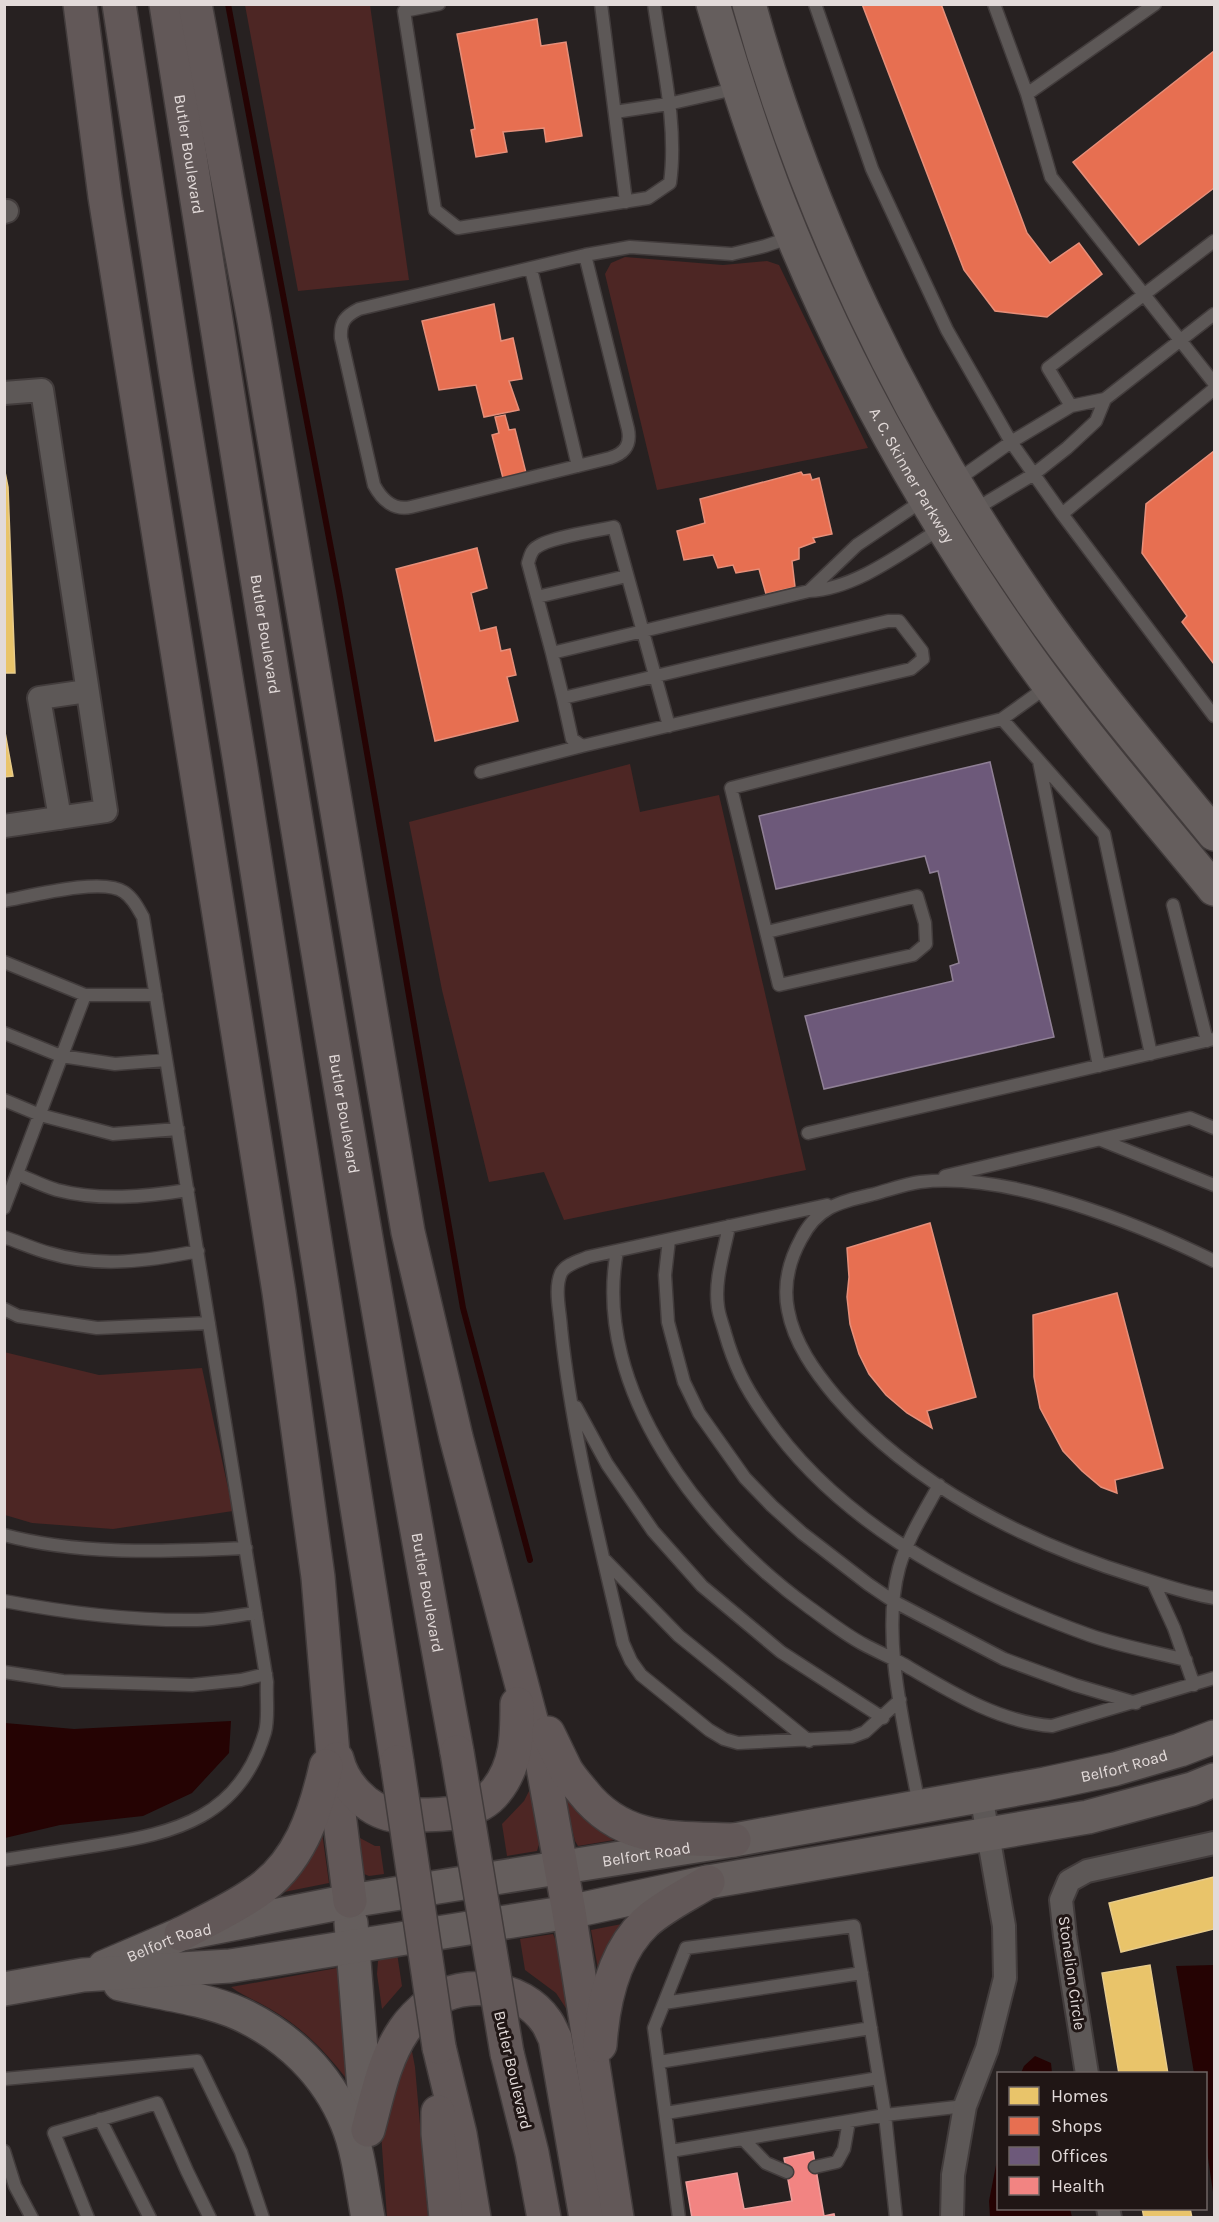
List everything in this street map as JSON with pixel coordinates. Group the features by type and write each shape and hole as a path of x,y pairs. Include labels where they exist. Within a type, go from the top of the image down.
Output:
{"highway":[{"path":"80,4 105,197 279,1292 319,1588 331,1732 350,1901"},
{"path":"119,4 397,1762 439,2047 460,2134 474,2217"},
{"name":"Butler Boulevard","path":"166,4 222,363 401,1446 457,1752 507,2053 532,2153 544,2217"},
{"path":"195,4 256,332 408,1232 456,1437 542,1761 562,1869 617,2217"},
{"path":"331,1732 338,1763 348,1784 374,1807 392,1815 441,1815 459,1812 479,1805 495,1794 506,1778 517,1743 517,1670"},
{"path":"517,1670 567,1772 596,1808 620,1824 653,1835 734,1840"},
{"path":"181,1934 256,1893 276,1876 292,1856 304,1839 314,1815 327,1761 331,1732"},
{"path":"597,2092 601,2032 610,1981 619,1960 632,1938 647,1922 667,1906 708,1882"},
{"path":"368,2130 385,2068 403,2031 415,2017 431,2003 452,1993 473,1989 496,1989 515,1995 546,2021 555,2038 586,2217"},
{"path":"439,2047 438,2134 446,2217"},
{"path":"507,2053 511,2151 521,2217"}],"main road":[{"name":"A. C. Skinner Parkway","path":"712,4 799,158 853,288 883,351 940,491"},
{"name":"A. C. Skinner Parkway","path":"748,4 755,83 780,205 837,336 868,398 940,491 957,519 987,598 1049,685 1215,889"},
{"name":"A. C. Skinner Parkway","path":"957,519 1028,596 1070,655 1215,834"},
{"name":"Belfort Road","path":"83,1975 181,1934 350,1901 562,1869 1045,1784 1115,1769 1215,1737"},
{"name":"Belfort Road","path":"4,1989 83,1975 230,1966 569,1912 708,1882 1088,1818 1192,1789 1215,1780"},
{"path":"350,1901 368,2130 369,2217"},
{"path":"83,1975 212,2005 264,2026 288,2043 328,2085 344,2117 352,2139 369,2217"}],"street":[{"path":"4,393 42,390 106,811 4,826"},
{"path":"60,818 39,698 87,691"},
{"path":"952,2217 953,2175 965,2106 987,2049 1005,1978 1004,1926 981,1795"},
{"name":"Stonelion Circle","path":"1087,2072 1061,1900 1069,1881 1087,1871 1215,1843"}],"lane":[{"path":"439,4 404,10 435,210 459,228 648,198 670,183 673,161 668,104 654,4"},
{"path":"601,4 626,202"},
{"path":"815,4 872,169 947,330 1011,442 1062,514 1215,716"},
{"path":"994,4 1027,94 1051,177 1215,383"},
{"path":"1027,94 1155,4"},
{"path":"615,112 668,104 755,83"},
{"path":"585,255 630,440 626,450 618,456 401,509 385,500 374,485 340,338 343,320 359,309 585,255 630,247 732,254 793,236"},
{"path":"1071,406 1048,368 1215,241"},
{"path":"531,269 579,466"},
{"path":"809,591 857,545 1011,442 1071,406 1105,399 1215,314"},
{"path":"1062,514 1215,389"},
{"path":"552,653 809,591 827,591 854,580 1034,474 1067,448 1096,420 1105,399"},
{"path":"582,746 572,739 528,563 536,547 548,542 614,527 669,726"},
{"path":"537,597 627,576"},
{"path":"481,772 911,669 923,659 922,651 899,621 888,621 563,698"},
{"path":"766,932 917,896 925,923 926,944 913,955 779,984 766,932 731,789 1002,720 1049,685"},
{"path":"1002,720 1104,834 1151,1054"},
{"path":"1038,760 1100,1066"},
{"path":"4,901 90,886 109,885 124,892 136,904 143,917 266,1674 265,1731 261,1741 243,1777 221,1803 208,1814 165,1833 142,1839 4,1860"},
{"path":"808,1133 1211,1040 1173,905"},
{"path":"4,962 85,995 156,995"},
{"path":"4,1208 85,995"},
{"path":"4,1033 62,1056 115,1064 166,1060"},
{"path":"4,1100 40,1114 113,1134 178,1129"},
{"path":"900,1700 883,1718 865,1732 852,1737 738,1743 724,1739 710,1730 642,1675 631,1661 623,1643 587,1488 564,1355 558,1298 562,1271 570,1264 588,1257 842,1201 1190,1119 1215,1128"},
{"path":"1101,1139 1215,1185"},
{"path":"17,1174 56,1190 91,1195 131,1197 188,1190"},
{"path":"920,1182 968,1181 1063,1201 1172,1240 1215,1261"},
{"path":"842,1201 822,1211 808,1226 796,1248 788,1272 786,1293 788,1311 805,1356 824,1383 853,1416 882,1445 939,1485 1003,1524 1090,1563 1215,1598"},
{"path":"729,1226 718,1282 718,1307 734,1365 746,1388 780,1439 808,1470 843,1502 881,1531 971,1586 1090,1635 1186,1660"},
{"path":"4,1237 50,1254 102,1262 155,1260 198,1251"},
{"path":"669,1240 665,1275 668,1322 684,1382 699,1413 745,1478 772,1506 812,1541 893,1601 1004,1659 1075,1685 1136,1703"},
{"path":"616,1251 613,1296 618,1340 624,1365 650,1431 688,1491 752,1560 808,1607 861,1643 966,1701 1028,1724 1052,1726 1215,1678"},
{"path":"4,1309 18,1316 97,1328 209,1323"},
{"path":"571,1398 607,1464 633,1503 653,1531 702,1586 781,1652 883,1718"},
{"path":"920,1805 900,1700 895,1660 893,1601 899,1567 939,1485"},
{"path":"4,1535 91,1550 170,1551 246,1548"},
{"path":"604,1559 679,1636 809,1741"},
{"path":"1153,1582 1174,1628 1194,1685"},
{"path":"4,1601 58,1611 118,1618 199,1620 256,1613"},
{"path":"4,1672 63,1681 192,1685 241,1680 266,1674"},
{"path":"679,2217 654,2028 686,1948 854,1926 885,2115 896,2217"},
{"path":"664,2003 862,1973"},
{"path":"659,2062 871,2028"},
{"path":"4,2079 197,2061 240,2152 263,2217"},
{"path":"666,2113 879,2078"},
{"path":"88,2217 54,2133 158,2103 187,2171 210,2217"},
{"path":"670,2151 885,2115 965,2106"},
{"path":"100,2119 150,2217"},
{"path":"815,2167 837,2162 844,2149 849,2121"},
{"path":"743,2139 766,2163 787,2172"},
{"path":"4,2151 15,2186 32,2217"}],"shaded area":[{"path":"245,5 370,5 409,280 298,291"},
{"path":"625,257 723,265 767,261 779,265 868,448 657,490 605,274 611,263"},
{"path":"630,764 640,812 719,795 806,1170 564,1220 544,1172 489,1182 442,990 409,822"},
{"path":"4,1352 99,1375 202,1368 233,1511 113,1529 32,1523 5,1515"},
{"path":"231,1721 229,1753 192,1793 143,1816 60,1825 5,1838 5,1723 74,1729"},
{"path":"531,1787 541,1838 537,1851 507,1856 502,1824 524,1801"},
{"path":"568,1798 616,1838 578,1846 565,1800"},
{"path":"322,1832 329,1883 274,1894"},
{"path":"360,1838 375,1846 380,1846 384,1874 369,1876 364,1874 360,1861"},
{"path":"627,1923 598,1969 591,1930"},
{"path":"553,1934 561,1953 571,2016 556,1993 525,1970 520,1939"},
{"path":"397,1953 402,1986 382,2009 377,1974 378,1961 385,1956"},
{"path":"1214,1965 1214,2199 1207,2151 1207,2072 1194,2072 1176,1966"},
{"path":"337,1968 341,1983 348,2081 323,2051 304,2033 272,2010 231,1987"},
{"path":"410,2041 415,2067 428,2217 387,2218 381,2133"},
{"path":"1035,2056 1051,2063 1052,2072 1021,2072 1024,2066"},
{"path":"997,2160 997,2210 1070,2210 1072,2217 990,2217 989,2201"}],"building: Homes":[{"path":"4,467 8,487 15,673 4,673"},
{"path":"4,727 13,776 4,777"},
{"path":"1214,1877 1214,1929 1121,1952 1109,1903"},
{"path":"1150,1965 1168,2072 1119,2072 1102,1973"},
{"path":"1142,2210 1190,2210 1192,2218 1144,2218"}],"building: Shops":[{"path":"862,4 941,4 1027,233 1050,263 1079,243 1102,274 1047,317 995,311 964,270"},
{"path":"537,19 541,46 566,42 582,136 546,142 544,128 503,132 507,152 476,157 471,130 475,129 457,34"},
{"path":"1214,51 1214,188 1139,245 1073,162"},
{"path":"494,304 501,341 513,338 522,379 509,381 519,410 484,417 476,385 439,390 422,321"},
{"path":"505,415 509,430 515,429 526,473 503,478 492,435 499,433 495,417"},
{"path":"1214,451 1214,664 1182,622 1187,616 1142,553 1146,504"},
{"path":"801,472 803,475 810,474 812,480 819,478 832,534 813,538 815,542 799,548 799,559 792,561 795,587 766,594 759,569 736,573 733,565 718,568 713,555 684,560 677,531 705,523 700,499"},
{"path":"477,548 487,588 471,593 480,631 496,627 501,651 510,649 516,675 507,677 518,721 435,741 396,569"},
{"path":"930,1223 976,1397 927,1411 932,1428 907,1413 886,1395 869,1374 859,1354 850,1324 847,1297 849,1277 847,1248"},
{"path":"1117,1293 1163,1468 1115,1480 1117,1493 1101,1487 1063,1451 1040,1408 1034,1377 1033,1315"}],"building: Offices":[{"path":"990,762 1054,1037 824,1089 805,1016 953,981 950,966 959,963 938,871 930,873 925,856 776,889 759,816"}],"building: Health":[{"path":"813,2152 824,2216 834,2214 835,2218 692,2218 686,2182 737,2173 744,2209 792,2201 784,2158"}],"waterway":[{"path":"228,4 339,591 463,1308 530,1560"}]}
